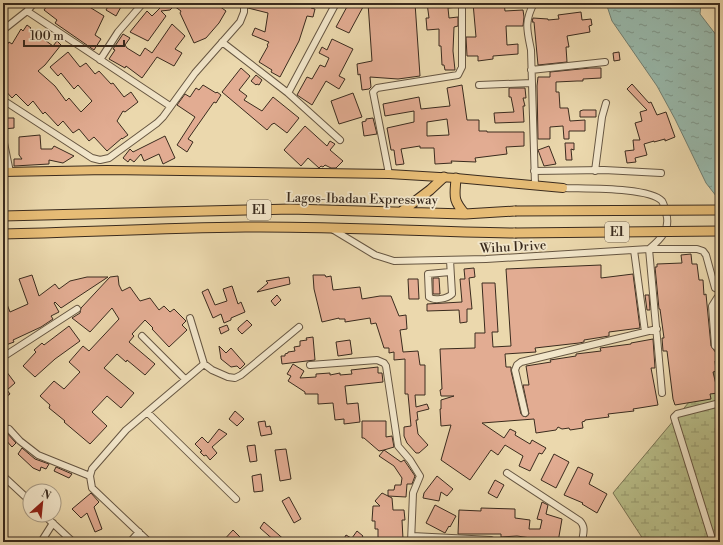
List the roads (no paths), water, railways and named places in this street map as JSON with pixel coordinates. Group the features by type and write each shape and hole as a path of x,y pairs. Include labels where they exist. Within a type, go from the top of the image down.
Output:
{"highway":[{"path":"400,212 430,190 444,177"},
{"path":"456,178 454,195 456,201 465,214"},
{"name":"Lagos-Ibadan Expressway","path":"3,216 290,209 465,214 515,211 720,210"},
{"name":"E1","path":"3,234 246,227 451,233 720,232"}],"main road":[{"path":"7,172 107,170 389,174 444,177 563,188"}],"street":[{"path":"3,30 28,11 34,3"},
{"path":"100,60 118,32 143,3"},
{"path":"3,100 92,158 100,160 109,158 157,123 195,74 240,22 244,12 244,3"},
{"path":"288,92 336,3"},
{"path":"389,174 373,92 377,88 458,75 462,67 462,3"},
{"path":"534,3 530,11 526,28 531,50 535,185"},
{"path":"28,11 170,106"},
{"path":"222,42 288,92 340,140"},
{"path":"531,70 605,62"},
{"path":"479,86 532,83"},
{"path":"595,171 602,117 606,103"},
{"path":"3,138 7,172"},
{"path":"534,171 661,173"},
{"path":"563,188 638,191 653,195 663,202 667,216 667,229 659,241 650,249 662,393"},
{"name":"Wihu Drive","path":"332,229 375,255 394,260 450,260 650,249 697,249 703,251 706,255 718,289"},
{"path":"634,250 645,332"},
{"path":"450,260 452,294 450,296 433,300 431,299 429,297 428,274 450,272"},
{"path":"718,289 719,300 712,306 715,346 720,350"},
{"path":"3,358 77,309"},
{"path":"190,318 204,364 220,374 235,378 241,375 299,327"},
{"path":"525,413 515,370 517,365 521,362 657,329"},
{"path":"142,336 185,379"},
{"path":"310,365 377,360 384,363 386,366 398,446 410,460 420,476 413,493 412,539 491,540 495,542"},
{"path":"149,542 92,488 90,476 92,469 126,430 148,413 185,379 204,364"},
{"path":"713,542 674,417 677,414 720,403"},
{"path":"148,413 236,499"},
{"path":"9,429 20,441 38,455 90,476"},
{"path":"507,473 580,521 583,524 584,529 582,542"},
{"path":"3,476 22,494"},
{"path":"41,542 53,523 73,542"},
{"path":"130,542 139,532"}],"water":[{"path":"606,3 701,3 700,14 720,40 720,201 706,183 657,86 612,21"}]}
